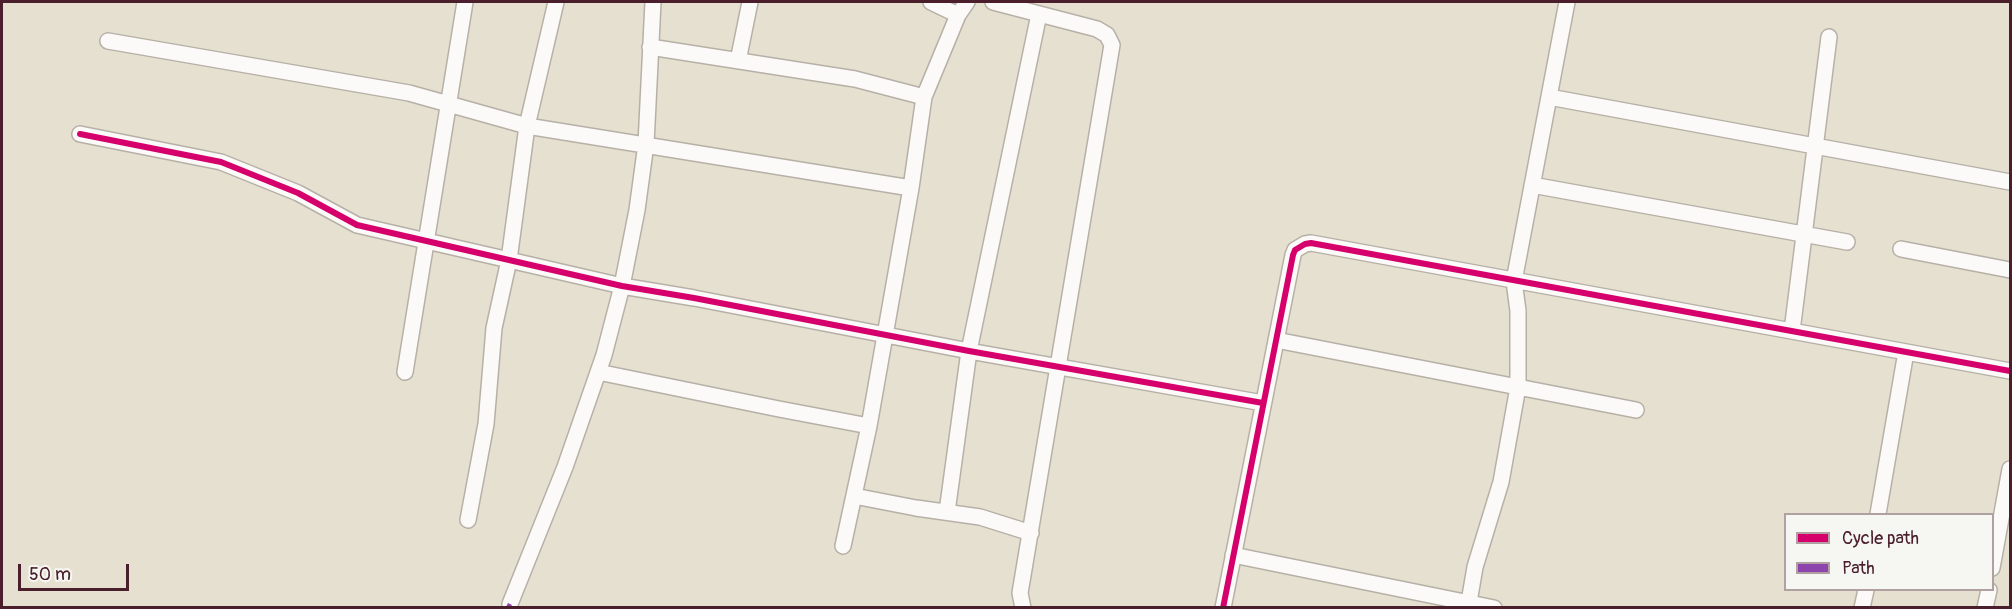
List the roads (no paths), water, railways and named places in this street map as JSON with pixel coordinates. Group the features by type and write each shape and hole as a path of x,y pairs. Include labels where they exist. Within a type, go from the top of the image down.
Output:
{"street":[{"path":"405,372 465,2"},
{"path":"468,520 486,424 494,328 509,260 527,126 556,2"},
{"path":"510,604 565,467 598,372 622,286 637,210 646,144 653,2"},
{"path":"738,60 750,2"},
{"path":"930,2 958,15"},
{"path":"843,546 869,426 924,97 958,15 967,2"},
{"path":"993,2 1102,31 1110,40 1112,51 1020,593 1023,608"},
{"path":"1469,605 1475,567 1501,482 1518,387 1518,311 1514,281 1567,2"},
{"path":"947,512 969,351 1039,14"},
{"path":"1792,331 1829,37"},
{"path":"108,41 409,93 527,126 910,188"},
{"path":"651,47 855,79 924,97"},
{"path":"1549,97 2010,182"},
{"path":"80,134 220,162 298,193 357,225 622,286 1263,403"},
{"path":"1532,185 1847,242"},
{"path":"1222,608 1293,255 1295,250 1305,244 1311,243 2010,371"},
{"path":"1901,249 2010,270"},
{"path":"1276,340 1636,410"},
{"path":"1878,513 1906,352"},
{"path":"598,372 869,426"},
{"path":"1994,557 2010,469"},
{"path":"854,496 980,517 1031,533"},
{"path":"1233,555 1469,605 1494,608"},
{"path":"1862,608 1866,591"},
{"path":"1985,608 1989,591"}]}
